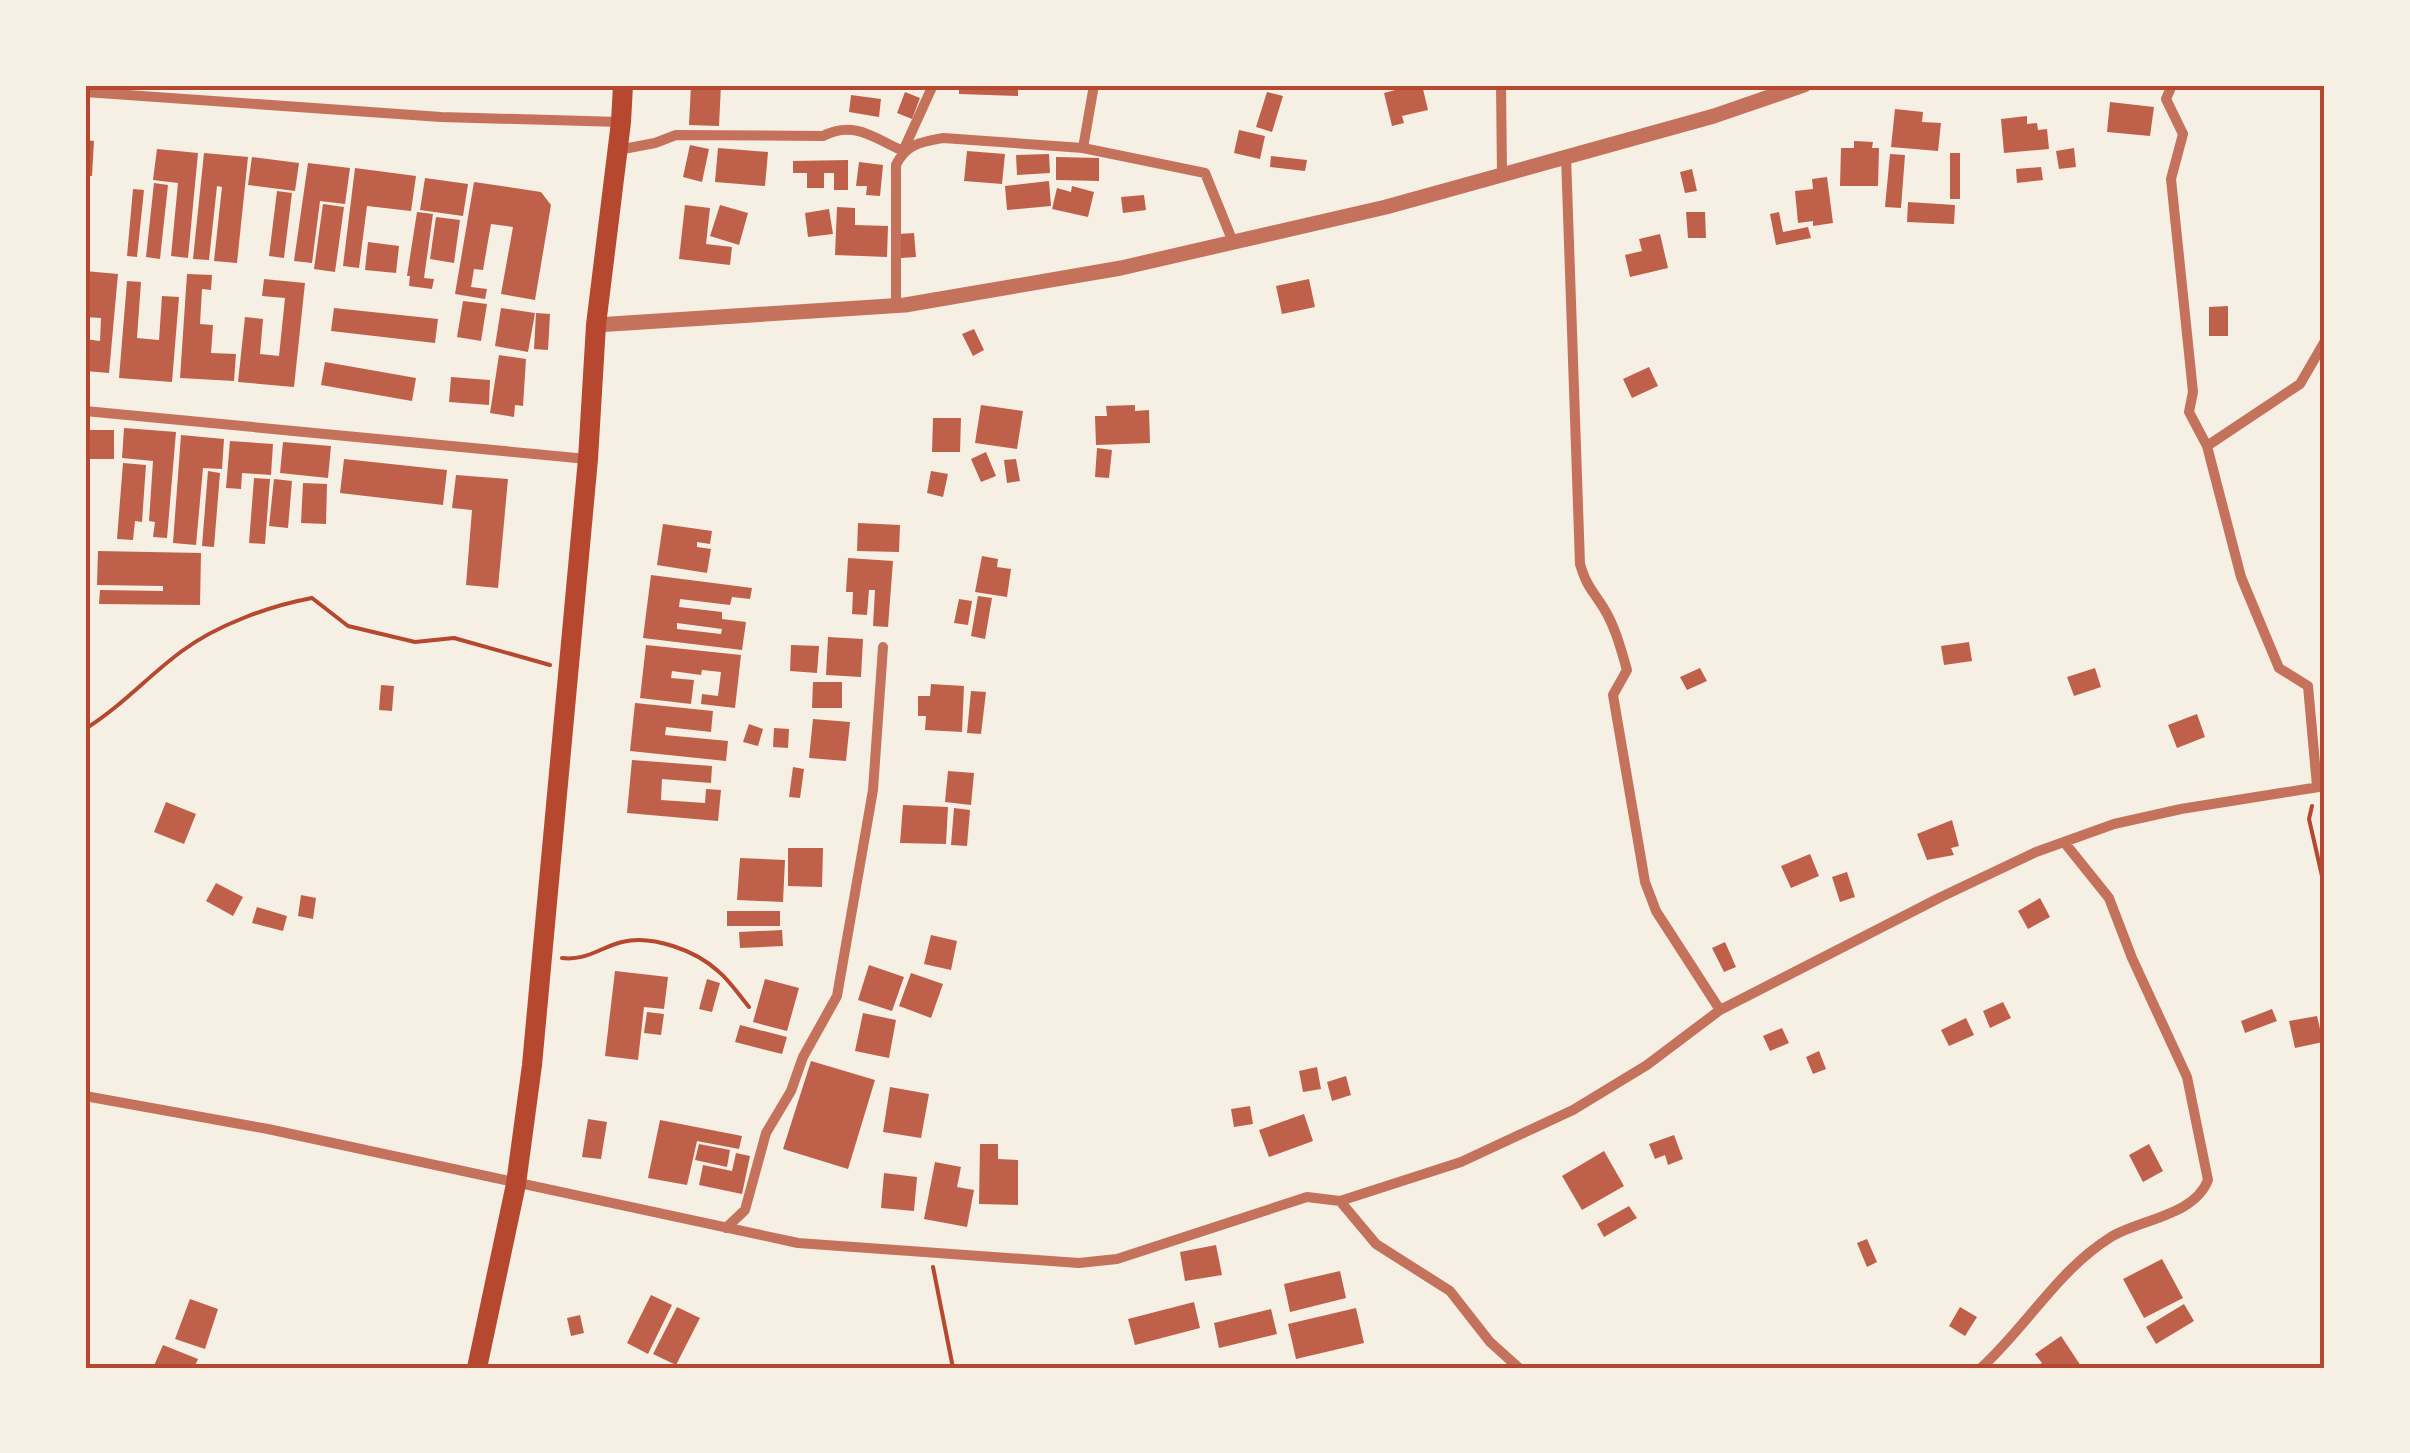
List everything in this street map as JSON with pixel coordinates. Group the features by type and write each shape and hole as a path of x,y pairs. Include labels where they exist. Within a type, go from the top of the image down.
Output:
{"highway":[{"path":"477,1368 516,1184 542,956 588,459 596,326 623,85"}],"street":[{"path":"896,306 896,165 933,85"},
{"path":"1083,148 1094,85"},
{"path":"1501,85 1502,174"},
{"path":"596,326 896,306 1121,268 1386,207 1714,116 1804,85"},
{"path":"85,1096 268,1129 798,1243 1078,1263 1116,1259 1307,1197 1340,1201 1460,1162 1573,1110 1647,1065 1720,1010 1941,896 2064,842 2164,812 2321,786 2308,686 2279,668 2241,577 2207,446 2189,412 2193,392 2170,179 2183,134 2166,99 2172,85"},
{"path":"90,90 441,117 621,122"},
{"path":"618,150 654,144 676,135 822,136 839,128 852,128 903,151"},
{"path":"903,151 943,138 1083,148 1205,173 1234,242"},
{"path":"1566,156 1580,564 1588,588 1603,607 1620,644 1626,670 1613,695 1646,882 1656,912 1720,1010"},
{"path":"2207,446 2300,384 2325,341"},
{"path":"85,411 588,459"},
{"path":"726,1228 745,1210 766,1133 791,1091 803,1057 836,996 872,790 883,647"},
{"path":"1981,1368 2084,1256 2115,1235 2190,1203 2204,1192 2208,1180 2187,1077 2109,898 2064,842"},
{"path":"1340,1201 1376,1244 1450,1291 1490,1342 1519,1368"}],"path":[{"path":"85,728 114,712 198,641 289,602 312,598 348,626 415,642 454,638 486,644 569,670"},
{"path":"2321,786 2309,819 2325,889"},
{"path":"542,956 576,960 623,942 660,944 699,956 720,972 749,1007"},
{"path":"930,1252 953,1368"}],"building":[{"path":"691,85 721,85 719,126 689,125"},
{"path":"959,85 1018,85 1018,96 959,94"},
{"path":"1422,85 1428,110 1402,116 1404,123 1392,126 1384,93"},
{"path":"905,92 920,98 912,119 897,113"},
{"path":"1267,92 1283,96 1272,132 1256,127"},
{"path":"851,95 881,99 879,117 849,112"},
{"path":"2110,102 2154,107 2150,136 2107,132"},
{"path":"1895,109 1923,112 1922,122 1941,123 1938,151 1891,147"},
{"path":"2027,116 2027,124 2037,123 2038,130 2047,129 2049,149 2004,153 2001,119"},
{"path":"1239,130 1265,136 1260,159 1234,153"},
{"path":"85,140 94,141 92,176 85,176"},
{"path":"1854,141 1873,142 1872,148 1879,148 1878,186 1840,186 1841,148 1854,148"},
{"path":"690,145 709,149 702,182 683,177"},
{"path":"718,148 768,152 765,186 715,182"},
{"path":"2074,148 2076,167 2059,169 2056,151"},
{"path":"157,149 198,153 188,258 171,256 178,183 153,180"},
{"path":"967,151 1005,154 1002,184 964,181"},
{"path":"204,153 248,157 237,263 214,261 222,187 217,186 209,260 193,259"},
{"path":"1950,153 1960,153 1960,199 1950,199"},
{"path":"1049,154 1050,173 1017,175 1016,155"},
{"path":"1890,154 1905,155 1901,208 1885,207"},
{"path":"1271,156 1307,160 1305,171 1270,167"},
{"path":"252,157 299,163 295,191 248,185"},
{"path":"1056,157 1099,158 1099,181 1056,180"},
{"path":"848,160 848,190 834,190 834,173 824,173 824,188 807,188 807,173 793,173 793,161"},
{"path":"859,162 883,165 880,196 866,195 867,186 856,186"},
{"path":"308,163 350,168 345,204 320,201 312,263 294,261"},
{"path":"2041,167 2043,180 2017,183 2016,169"},
{"path":"355,168 416,176 411,211 367,206 359,268 343,266"},
{"path":"1692,169 1697,191 1685,193 1680,172"},
{"path":"1827,177 1833,223 1798,223 1795,191 1813,189 1812,179"},
{"path":"425,178 468,184 463,216 420,210"},
{"path":"1049,181 1051,206 1007,210 1005,186"},
{"path":"474,182 541,192 551,205 535,300 501,294 513,227 491,224 483,270 474,269 471,287 487,289 485,299 455,294"},
{"path":"154,183 168,185 160,259 146,257"},
{"path":"1072,186 1094,192 1088,217 1052,209 1057,188 1071,192"},
{"path":"133,189 144,190 137,257 127,256"},
{"path":"277,191 292,193 284,258 269,256"},
{"path":"1144,195 1146,210 1123,213 1121,197"},
{"path":"1908,202 1955,205 1954,224 1907,222"},
{"path":"323,204 344,207 335,272 314,269"},
{"path":"685,205 710,208 706,244 732,247 730,265 679,259"},
{"path":"720,205 748,213 739,245 710,236"},
{"path":"837,207 855,208 855,225 888,226 887,257 835,255"},
{"path":"829,209 833,234 808,237 805,213"},
{"path":"417,212 433,214 424,278 434,279 432,289 409,286 407,276"},
{"path":"1686,212 1705,212 1706,238 1688,238"},
{"path":"1779,212 1783,232 1808,227 1811,238 1776,245 1770,214"},
{"path":"436,217 460,220 454,263 430,259"},
{"path":"914,233 916,257 901,258 899,234"},
{"path":"1660,234 1668,268 1630,277 1625,255 1642,251 1639,239"},
{"path":"368,242 399,246 396,273 365,270"},
{"path":"85,271 118,274 109,373 85,371 85,339 100,341 101,318 85,317"},
{"path":"187,274 212,275 211,290 202,289 200,324 213,325 211,353 236,354 234,381 180,378"},
{"path":"264,279 305,283 294,387 238,382 245,317 263,319 260,354 279,356 285,298 262,296"},
{"path":"1309,279 1315,307 1282,314 1276,286"},
{"path":"127,281 141,282 137,338 159,340 162,296 179,297 172,382 119,378"},
{"path":"463,301 487,304 481,341 457,337"},
{"path":"2228,306 2228,336 2209,336 2209,307"},
{"path":"334,308 438,319 435,343 331,331"},
{"path":"501,308 535,313 528,352 495,346"},
{"path":"536,313 550,314 548,350 534,349"},
{"path":"974,329 984,350 973,356 962,334"},
{"path":"499,355 526,359 523,406 515,405 514,417 490,413"},
{"path":"325,362 416,378 412,401 321,385"},
{"path":"1649,367 1658,386 1632,398 1623,379"},
{"path":"451,377 490,380 489,405 449,402"},
{"path":"981,405 1023,411 1017,449 975,443"},
{"path":"1135,405 1135,411 1149,410 1150,443 1096,445 1095,416 1107,416 1106,406"},
{"path":"933,418 961,418 960,452 932,452"},
{"path":"124,428 176,432 167,538 153,537 155,522 149,521 153,461 122,458"},
{"path":"85,430 114,430 114,459 85,459"},
{"path":"181,435 224,439 222,469 203,468 196,545 173,543"},
{"path":"230,441 273,444 271,475 242,473 241,489 226,488"},
{"path":"283,442 331,446 328,478 280,473"},
{"path":"1097,448 1112,450 1109,478 1095,477"},
{"path":"986,452 996,476 981,482 971,459"},
{"path":"344,459 447,470 443,505 340,493"},
{"path":"1016,459 1020,481 1007,483 1004,460"},
{"path":"123,463 146,465 142,522 135,521 133,540 117,539"},
{"path":"208,471 220,473 214,547 202,546"},
{"path":"931,471 948,474 943,497 927,493"},
{"path":"456,475 508,479 498,588 466,585 472,510 452,508"},
{"path":"254,478 270,479 265,544 249,543"},
{"path":"274,479 292,481 288,528 269,526"},
{"path":"303,483 327,484 326,524 301,523"},
{"path":"858,523 900,525 899,552 857,551"},
{"path":"663,524 712,531 710,544 697,542 697,547 711,549 707,573 657,565"},
{"path":"98,551 201,553 200,605 99,604 100,590 163,591 163,586 97,585"},
{"path":"982,556 998,559 997,567 1011,569 1007,597 975,592"},
{"path":"848,558 893,561 888,627 873,626 875,590 869,590 867,615 852,614 853,592 846,592"},
{"path":"651,575 752,588 750,599 732,597 730,605 680,599 679,607 722,612 722,619 746,622 742,650 643,638","holes":["677,623 722,629 721,634 677,629"]},
{"path":"978,596 992,598 985,639 971,636"},
{"path":"959,599 972,601 968,625 954,623"},
{"path":"828,637 863,639 861,677 826,675"},
{"path":"1969,642 1972,661 1944,665 1941,646"},
{"path":"646,645 741,655 735,708 701,704 702,694 718,696 721,672 702,670 701,675 672,671 671,678 694,680 691,704 640,698"},
{"path":"791,645 819,646 817,673 790,671"},
{"path":"1700,668 1707,681 1687,690 1680,677"},
{"path":"2095,668 2101,687 2074,696 2067,677"},
{"path":"813,682 842,682 842,708 812,708"},
{"path":"931,684 964,686 962,732 925,730 926,716 918,716 918,696 930,696"},
{"path":"381,685 394,686 392,711 379,710"},
{"path":"971,691 986,692 981,734 967,733"},
{"path":"635,703 713,711 711,732 666,727 665,735 728,741 726,761 630,751"},
{"path":"2197,714 2205,737 2177,748 2168,725"},
{"path":"813,719 850,722 846,761 809,758"},
{"path":"749,724 763,729 758,746 743,742"},
{"path":"774,728 789,729 788,748 773,747"},
{"path":"632,760 712,766 711,783 662,779 661,800 705,803 706,789 721,790 718,821 627,813"},
{"path":"793,767 804,769 800,798 789,797"},
{"path":"948,771 974,773 971,805 945,802"},
{"path":"166,802 196,814 184,844 154,832"},
{"path":"903,805 948,807 946,844 900,843"},
{"path":"954,808 970,810 967,846 951,845"},
{"path":"1952,820 1959,846 1951,848 1954,855 1927,860 1917,834"},
{"path":"788,848 823,848 822,887 788,886"},
{"path":"1810,854 1819,876 1791,888 1781,866"},
{"path":"740,858 785,860 783,902 737,900"},
{"path":"1847,872 1855,897 1840,902 1832,877"},
{"path":"216,883 243,897 233,916 206,901"},
{"path":"301,895 316,898 313,919 298,916"},
{"path":"2040,898 2050,917 2028,929 2018,911"},
{"path":"257,907 287,916 283,931 252,923"},
{"path":"727,911 780,911 780,926 727,926"},
{"path":"782,930 783,946 740,948 739,932"},
{"path":"931,935 957,941 951,970 924,964"},
{"path":"1725,942 1736,967 1724,972 1712,948"},
{"path":"869,965 904,977 892,1011 858,1000"},
{"path":"615,971 668,977 664,1009 644,1007 638,1060 605,1056"},
{"path":"911,973 943,984 931,1018 899,1006"},
{"path":"707,979 720,983 712,1012 699,1009"},
{"path":"765,979 799,988 787,1031 753,1022"},
{"path":"2003,1002 2011,1018 1990,1028 1983,1011"},
{"path":"2272,1009 2277,1021 2245,1033 2241,1021"},
{"path":"647,1012 664,1014 661,1035 644,1033"},
{"path":"863,1013 896,1020 889,1058 855,1051"},
{"path":"2317,1016 2323,1042 2295,1048 2289,1021"},
{"path":"1966,1018 1974,1035 1949,1046 1941,1030"},
{"path":"740,1025 787,1037 782,1054 735,1042"},
{"path":"1782,1028 1789,1043 1770,1051 1763,1036"},
{"path":"1819,1051 1826,1069 1813,1074 1806,1057"},
{"path":"811,1061 875,1080 848,1169 783,1149"},
{"path":"1317,1067 1321,1089 1303,1092 1299,1071"},
{"path":"1346,1076 1351,1095 1332,1101 1327,1082"},
{"path":"890,1087 929,1094 921,1138 883,1132"},
{"path":"1250,1106 1253,1124 1234,1127 1231,1109"},
{"path":"1304,1114 1313,1141 1269,1157 1259,1130"},
{"path":"588,1119 607,1122 601,1159 582,1157"},
{"path":"660,1120 742,1136 739,1149 697,1141 687,1185 648,1178"},
{"path":"1674,1135 1683,1159 1668,1165 1665,1155 1655,1159 1649,1144"},
{"path":"699,1144 730,1150 727,1167 695,1160"},
{"path":"980,1144 998,1144 998,1159 1018,1160 1018,1205 979,1204"},
{"path":"2149,1144 2163,1171 2143,1182 2129,1155"},
{"path":"1604,1151 1624,1186 1582,1210 1562,1176"},
{"path":"736,1153 750,1156 742,1194 699,1185 703,1165 732,1171"},
{"path":"935,1162 961,1167 957,1187 974,1190 967,1227 924,1219"},
{"path":"884,1173 917,1177 914,1211 881,1208"},
{"path":"1629,1206 1637,1218 1604,1237 1597,1224"},
{"path":"1867,1239 1877,1262 1867,1267 1857,1243"},
{"path":"1216,1245 1222,1275 1185,1281 1180,1252"},
{"path":"2162,1259 2183,1298 2144,1318 2123,1279"},
{"path":"1340,1271 1346,1298 1290,1312 1284,1284"},
{"path":"651,1295 672,1305 648,1354 627,1343"},
{"path":"190,1299 218,1309 205,1349 175,1339"},
{"path":"1194,1302 1200,1328 1135,1345 1128,1319"},
{"path":"2184,1304 2194,1321 2156,1344 2146,1327"},
{"path":"677,1307 700,1318 676,1365 653,1354"},
{"path":"1960,1307 1977,1317 1965,1336 1949,1326"},
{"path":"1356,1308 1364,1343 1296,1359 1288,1324"},
{"path":"1271,1309 1277,1334 1219,1348 1214,1323"},
{"path":"580,1315 584,1333 571,1336 567,1318"},
{"path":"2061,1336 2081,1366 2034,1368 2042,1363 2035,1354"},
{"path":"163,1345 198,1359 194,1368 153,1368"}]}
